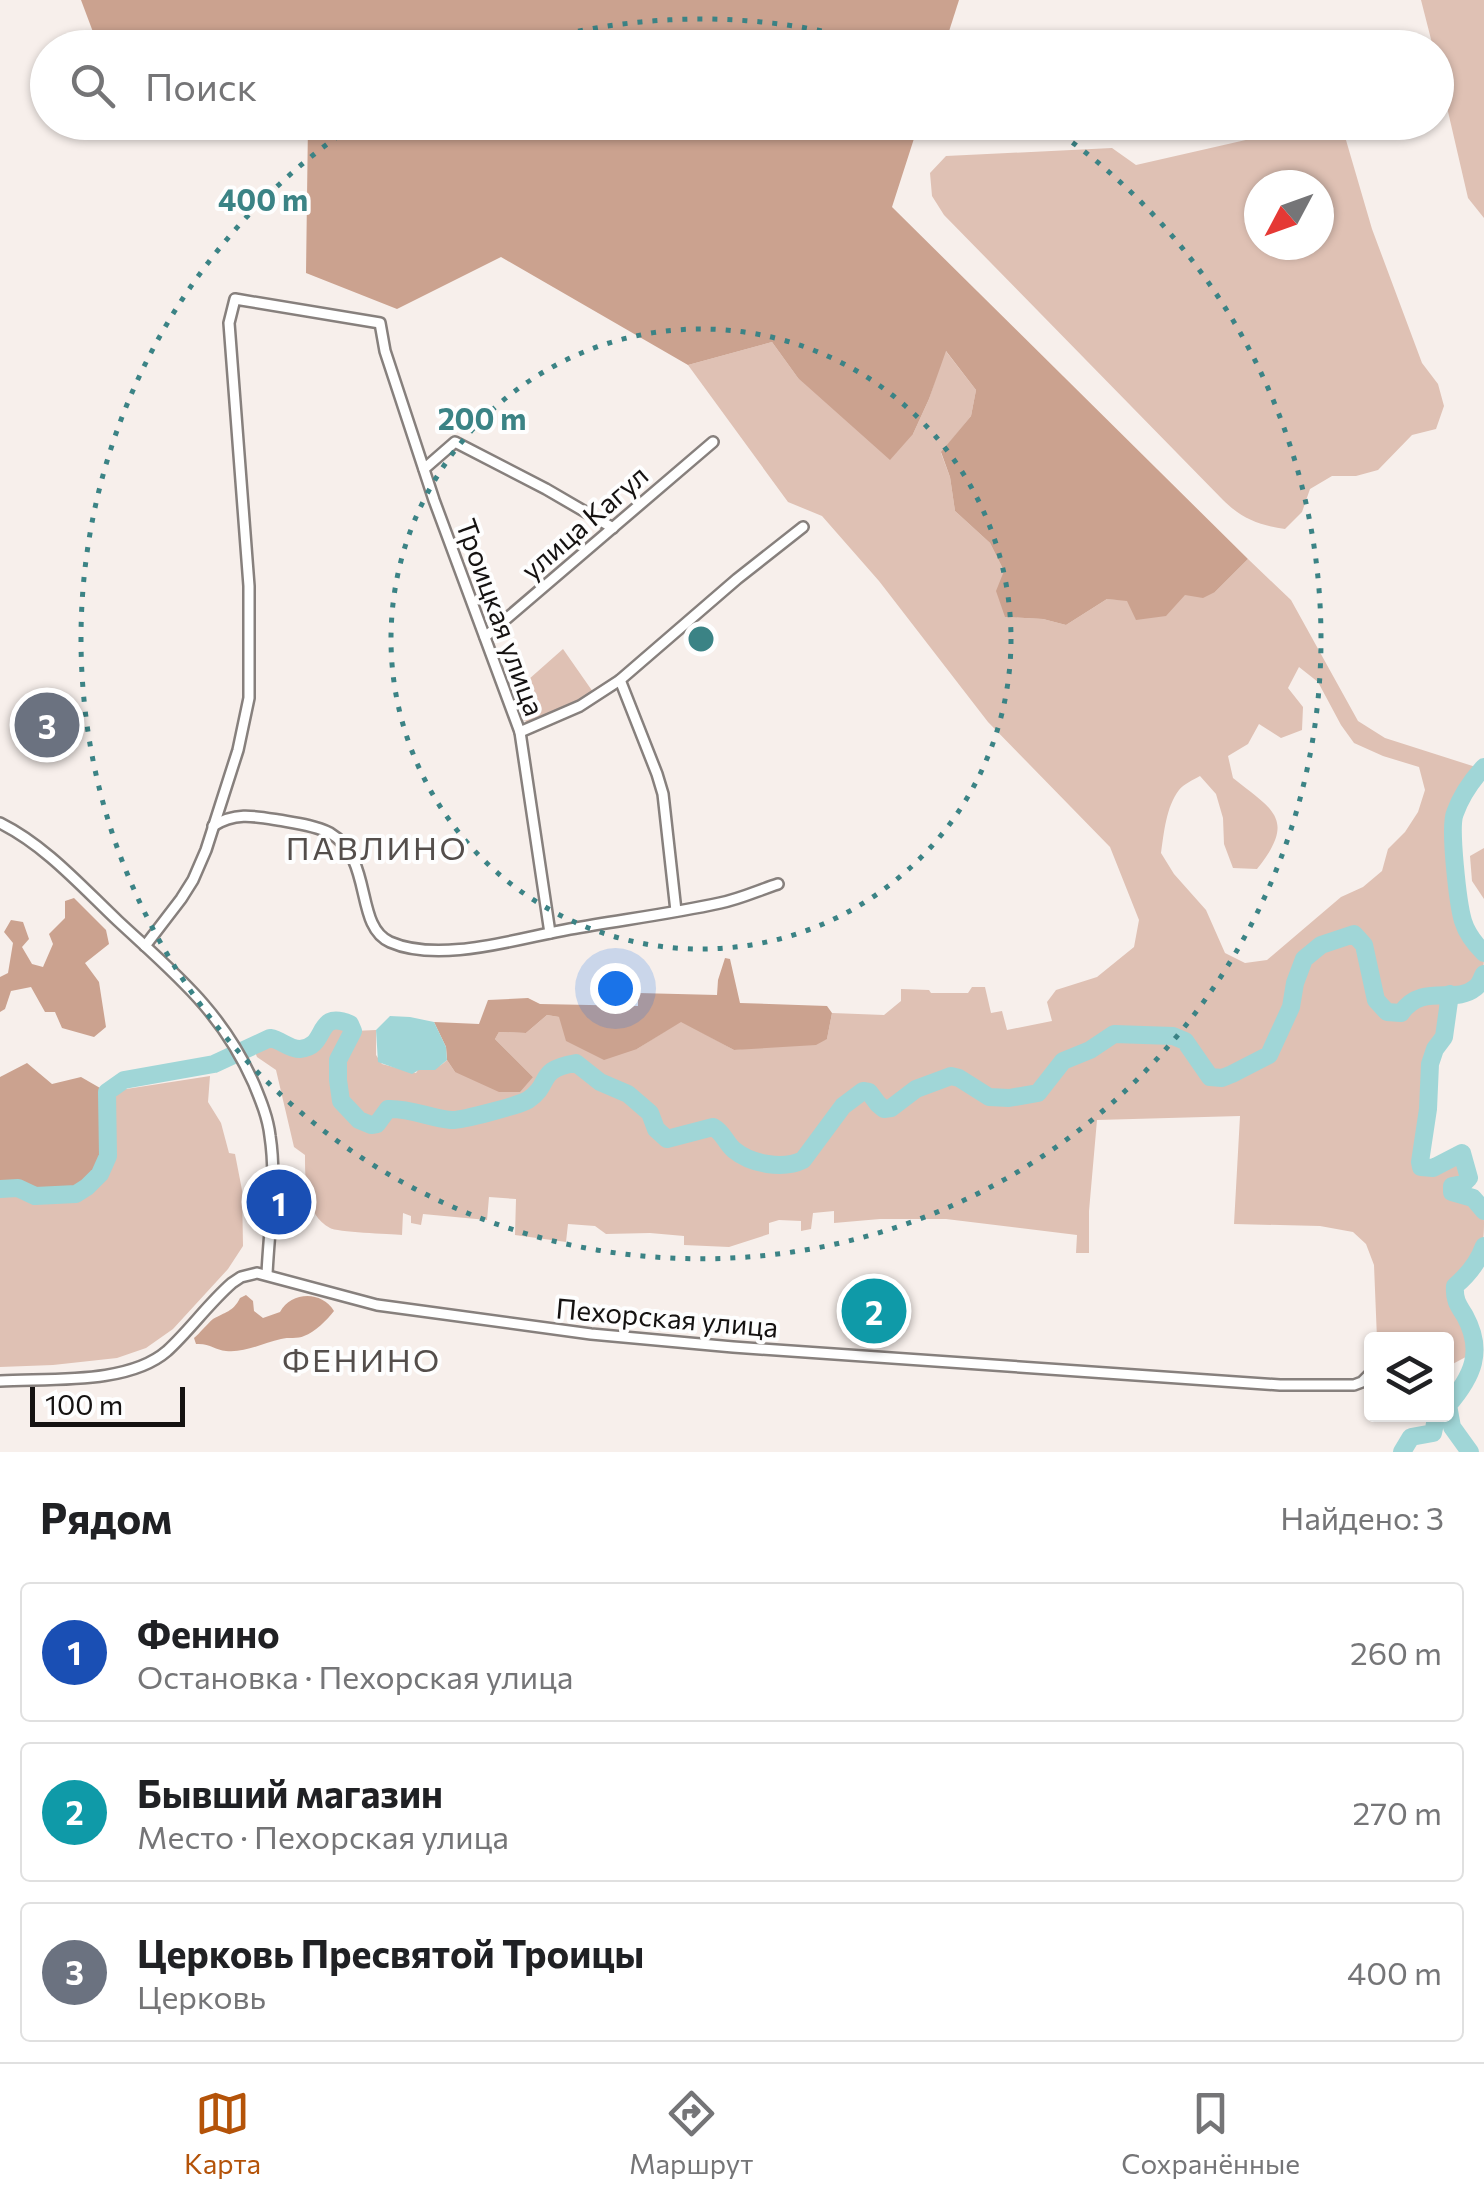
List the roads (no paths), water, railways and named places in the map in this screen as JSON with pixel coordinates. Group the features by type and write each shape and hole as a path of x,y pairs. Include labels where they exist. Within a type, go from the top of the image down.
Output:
{"street":[{"name":"Троицкая улица","path":"212,826 245,726 251,664 230,314 235,299 380,324 424,469 520,732 550,933"},
{"path":"424,469 455,442 614,528"},
{"name":"улица Кагул","path":"485,637 712,442"},
{"path":"520,732 580,706 620,680 803,526"},
{"path":"620,680 663,794 676,911"},
{"path":"145,946 193,880 212,826 228,816 258,816 309,826 334,836 356,861 375,928 385,940 410,948 440,950 504,943 724,902 778,884"},
{"path":"0,824 24,836 54,861 208,1007 232,1040 262,1103 270,1135 272,1170 267,1274 248,1274 232,1283 153,1361 106,1374 0,1381"},
{"name":"Пехорская улица","path":"267,1274 377,1305 609,1336 1280,1385 1354,1385 1364,1380"}],"water":[{"path":"390,1016 434,1022 446,1047 447,1060 435,1070 412,1074 378,1062 376,1030"}],"waterway":[{"path":"1484,767 1467,788 1453,821 1463,921 1484,953"},
{"path":"0,1189 18,1188 35,1196 76,1194 87,1187 100,1174 108,1156 107,1092 124,1080 214,1064 270,1038 296,1049 309,1047 331,1021 350,1024 353,1031 338,1060 341,1101 359,1120 371,1125 377,1124 388,1109 451,1120 514,1105 536,1094 549,1073 576,1063 600,1082 628,1094 650,1113 656,1129 667,1139 713,1127 741,1155 767,1164 786,1165 803,1160 843,1106 863,1091 869,1092 884,1109 916,1089 951,1076 989,1097 1038,1093 1063,1061 1114,1034 1173,1036 1185,1041 1210,1077 1232,1074 1269,1055 1291,1007 1304,959 1321,945 1354,934 1364,945 1376,1000 1387,1012 1401,1013 1419,998 1467,993 1484,974"},
{"path":"1450,994 1444,1037 1430,1064 1420,1162 1421,1167 1433,1168 1462,1153 1469,1178 1452,1186 1452,1192 1473,1198 1484,1211"},
{"path":"1470,1452 1452,1427 1448,1405 1464,1384 1475,1352 1455,1286 1472,1268 1484,1246"},
{"path":"1402,1452 1411,1437 1433,1433 1435,1422"}],"place":[{"name":"Церковь Пресвятой Троицы","path":"47,725"},
{"name":"Фенино","path":"279,1202"},
{"name":"Бывший магазин","path":"874,1311"}],"district":[{"name":"ПАВЛИНО","path":"377,847"},
{"name":"ФЕНИНО","path":"362,1359"}]}
